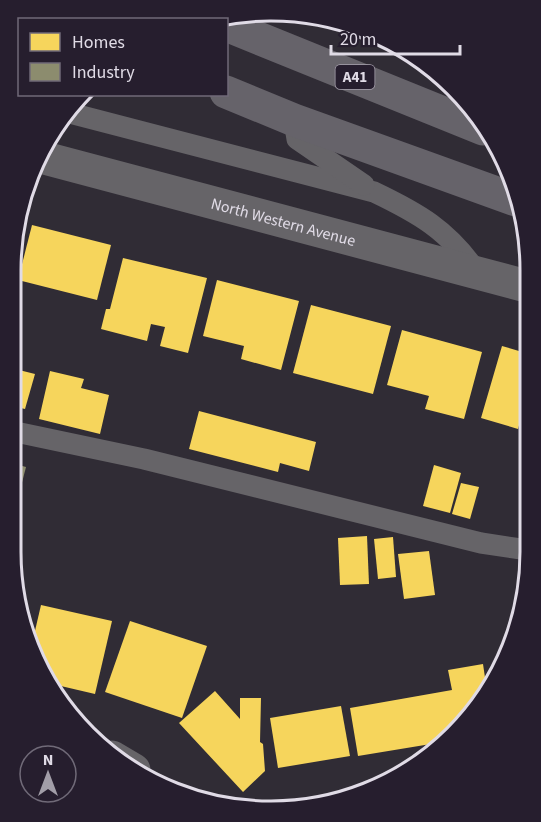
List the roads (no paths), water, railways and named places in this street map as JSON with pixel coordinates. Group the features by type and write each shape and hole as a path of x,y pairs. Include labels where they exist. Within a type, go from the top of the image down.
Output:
{"highway":[{"name":"A41","path":"228,26 472,125"},
{"path":"228,93 294,120 509,197"}],"street":[{"name":"North Western Avenue","path":"48,159 520,284"}],"lane":[{"path":"76,115 374,192"},
{"path":"294,120 297,139 374,192 419,214 462,250 476,271"},
{"path":"21,433 144,459 481,543 520,549"}]}
